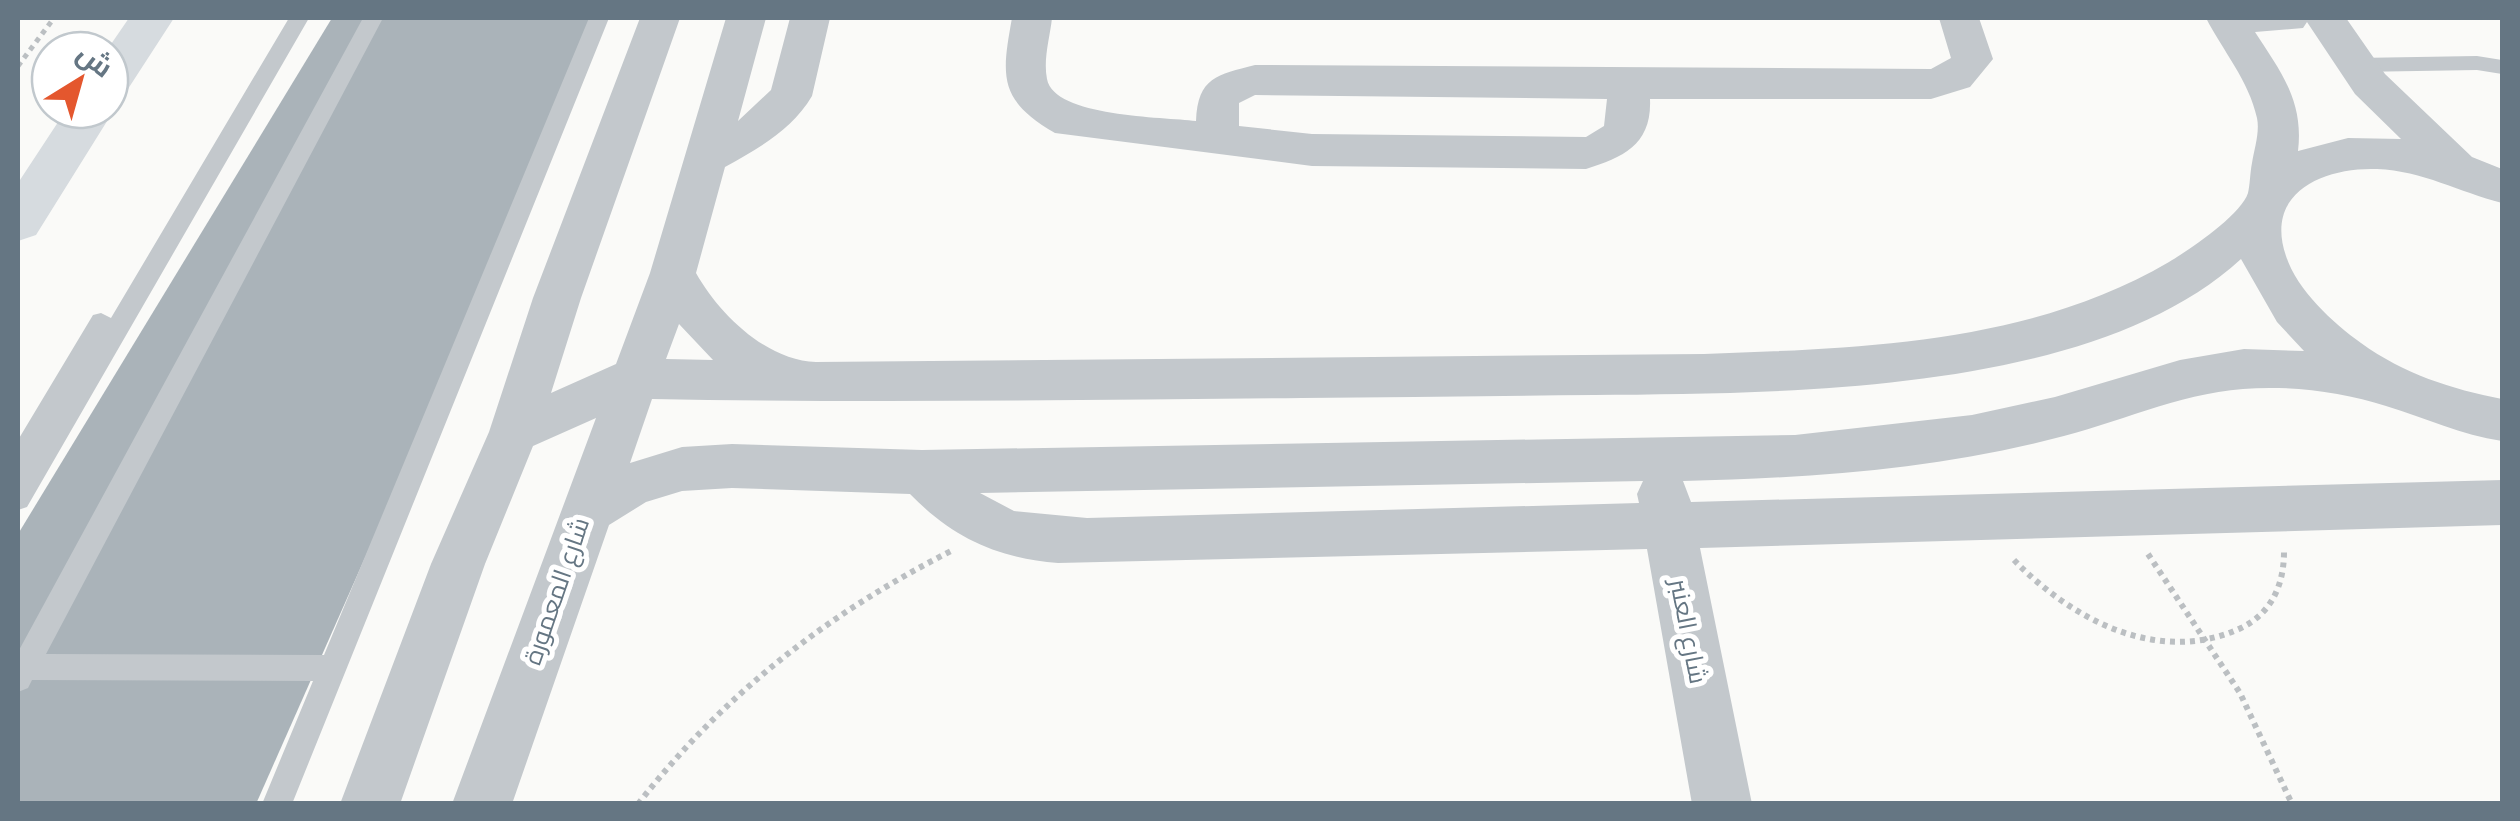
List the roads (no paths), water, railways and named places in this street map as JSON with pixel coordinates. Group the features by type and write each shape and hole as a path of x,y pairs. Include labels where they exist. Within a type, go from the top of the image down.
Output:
{"main road":[{"path":"130,51 152,18"},
{"path":"18,222 78,130"}],"street":[{"path":"370,804 458,564 514,432 556,298 660,18"},
{"name":"شارع المعمورة","path":"482,804 632,379 674,273 746,18"},
{"path":"708,157 756,130 791,96 810,18"},
{"path":"1032,18 1024,74 1031,94 1053,114 1089,126 1312,150 1586,153 1604,148 1628,128 1632,114 1627,85"},
{"path":"1218,138 1218,98 1242,81 1931,84 1951,80 1965,71 1972,59 1959,18"},
{"path":"2226,18 2266,82 2280,122 2265,201 2262,255 2287,302 2334,349 2397,388 2438,405 2502,420"},
{"path":"2237,18 2289,18"},
{"path":"2325,18 2370,84 2458,168"},
{"path":"514,432 632,379 816,382 1704,374 1955,356 2100,316 2174,284 2234,243 2265,201 2300,165 2344,154 2398,154 2458,168 2502,187"},
{"path":"674,273 689,306 715,337 754,365 816,382"},
{"path":"584,514 630,485 682,469 732,466 922,472 1795,456 1954,438 2055,418 2180,380 2244,369 2322,372 2397,388"},
{"name":"شارع العنبر","path":"1656,459 1722,804"},
{"path":"922,472 951,502 993,531 1037,539 1088,541 1986,514 2502,504"}],"lane":[{"path":"18,462 283,18"},
{"path":"18,498 299,18"},
{"path":"18,679 373,18"},
{"path":"278,804 599,18"},
{"path":"2357,65 2477,63 2502,67"},
{"path":"18,667 332,668"}]}
